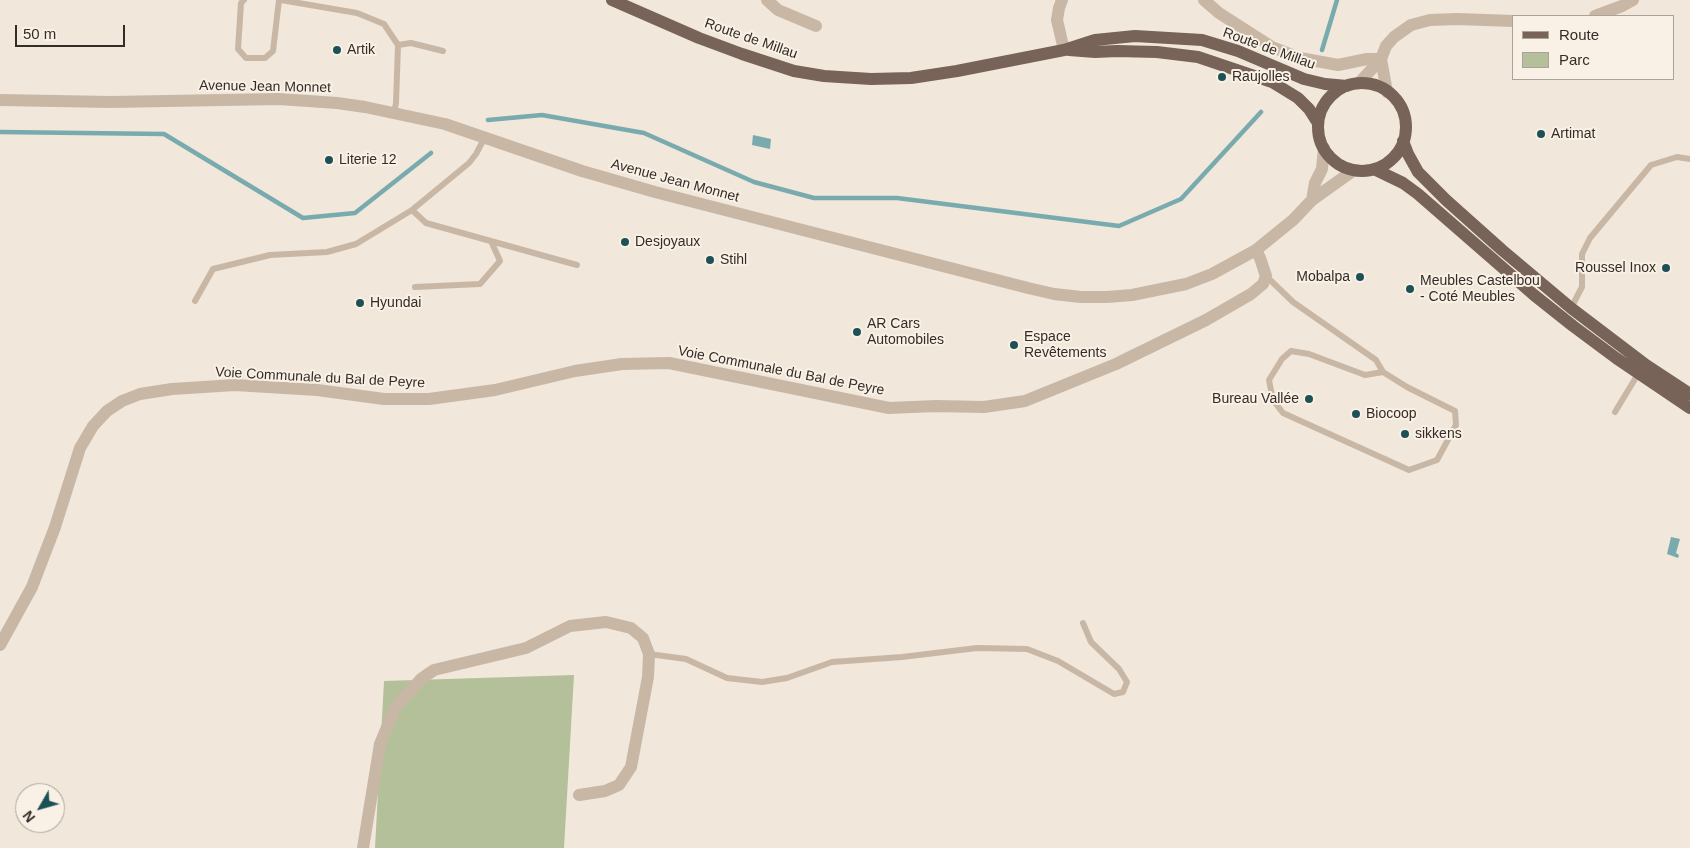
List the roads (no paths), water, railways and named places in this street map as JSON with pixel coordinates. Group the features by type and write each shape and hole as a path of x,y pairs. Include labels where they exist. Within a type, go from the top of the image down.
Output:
{"main road":[{"name":"Route de Millau","path":"612,0 699,38 742,54 787,69 824,76 877,79 911,78 957,72 1064,50 1095,40 1135,36 1202,40 1238,51 1304,79 1326,84 1353,84"},
{"name":"Route de Millau","path":"1064,50 1157,52 1198,57 1272,82 1298,98 1309,109 1318,123"},
{"path":"1353,84 1374,85 1387,92 1398,103 1404,118 1403,141 1399,149 1389,161 1374,169 1354,170 1339,165 1328,155 1320,140 1318,123 1322,107 1339,89 1353,84"},
{"path":"1403,141 1418,172 1433,188 1502,250 1571,308 1646,365 1690,394"},
{"path":"1374,169 1403,183 1418,194 1534,295 1638,374 1690,408"}],"street":[{"path":"767,0 778,10 816,26"},
{"path":"1062,0 1058,8 1057,20 1064,50"},
{"path":"1204,0 1219,13 1272,47 1300,58 1338,65 1366,59 1381,60"},
{"path":"1598,15 1633,0"},
{"path":"1353,84 1381,60 1386,46 1394,37 1411,25 1430,20 1512,21"},
{"path":"1381,60 1387,92"},
{"name":"Avenue Jean Monnet","path":"2,100 111,102 285,99 337,103 394,113 445,124 582,170 655,192 1054,294 1107,297 1132,295 1186,284 1212,274 1256,250 1293,220 1312,200 1354,170"},
{"name":"Avenue Jean Monnet","path":"1312,200 1315,183 1322,169 1324,148"},
{"path":"1256,250 1266,276"},
{"name":"Voie Communale du Bal de Peyre","path":"0,645 32,587 55,527 80,448 93,426 107,411 122,401 140,394 172,388 235,385 317,390 384,399 429,399 495,390 584,370 622,364 669,363 889,408 936,406 984,407 1025,401 1116,364 1206,320 1250,294 1263,284 1266,276"},
{"path":"363,848 380,744 395,708 421,679 434,670 526,648 570,626 606,622 631,628 643,638 649,654 648,677 631,767 619,785 605,791 579,795"}],"lane":[{"path":"244,0 241,3 238,49 246,58 266,58 272,51 280,0 357,13 384,24 398,45 394,113"},
{"path":"398,45 411,43 443,51"},
{"path":"195,301 213,269 270,254 327,252 356,244 412,210 469,163 485,137"},
{"path":"1571,308 1582,287 1582,254 1590,238 1651,165 1677,157 1690,159"},
{"path":"412,210 426,223 577,265"},
{"path":"415,287 480,284 500,261 491,241"},
{"path":"1266,276 1294,302 1376,360 1383,372 1407,387 1455,411 1456,426 1437,460 1409,470 1283,413 1273,400 1270,380 1282,359 1291,351 1309,354 1365,375 1383,372"},
{"path":"1615,412 1638,374"},
{"path":"649,654 686,659 727,678 762,682 787,678 832,662 902,657 977,648 1027,649 1058,661 1114,694 1123,692 1127,682 1119,669 1091,642 1083,623"}],"water":[{"path":"753,135 771,139 770,149 752,145"},
{"path":"1671,537 1680,539 1676,553 1679,555 1678,558 1667,554"}],"waterway":[{"path":"1322,50 1337,0"},
{"path":"488,120 542,115 644,133 754,182 814,198 897,198 1119,226 1181,199 1261,112"},
{"path":"0,132 164,134 303,218 355,213 431,153"}],"place":[{"name":"Artik","path":"337,50"},
{"name":"Raujolles","path":"1222,77"},
{"name":"Artimat","path":"1541,134"},
{"name":"Literie 12","path":"329,160"},
{"name":"Desjoyaux","path":"625,242"},
{"name":"Stihl","path":"710,260"},
{"name":"Roussel Inox","path":"1666,268"},
{"name":"Mobalpa","path":"1360,277"},
{"name":"Meubles Castelbou - Coté Meubles","path":"1410,289"},
{"name":"Hyundai","path":"360,303"},
{"name":"AR Cars Automobiles","path":"857,332"},
{"name":"Espace Revêtements","path":"1014,345"},
{"name":"Bureau Vallée","path":"1309,399"},
{"name":"Biocoop","path":"1356,414"},
{"name":"sikkens","path":"1405,434"}]}
